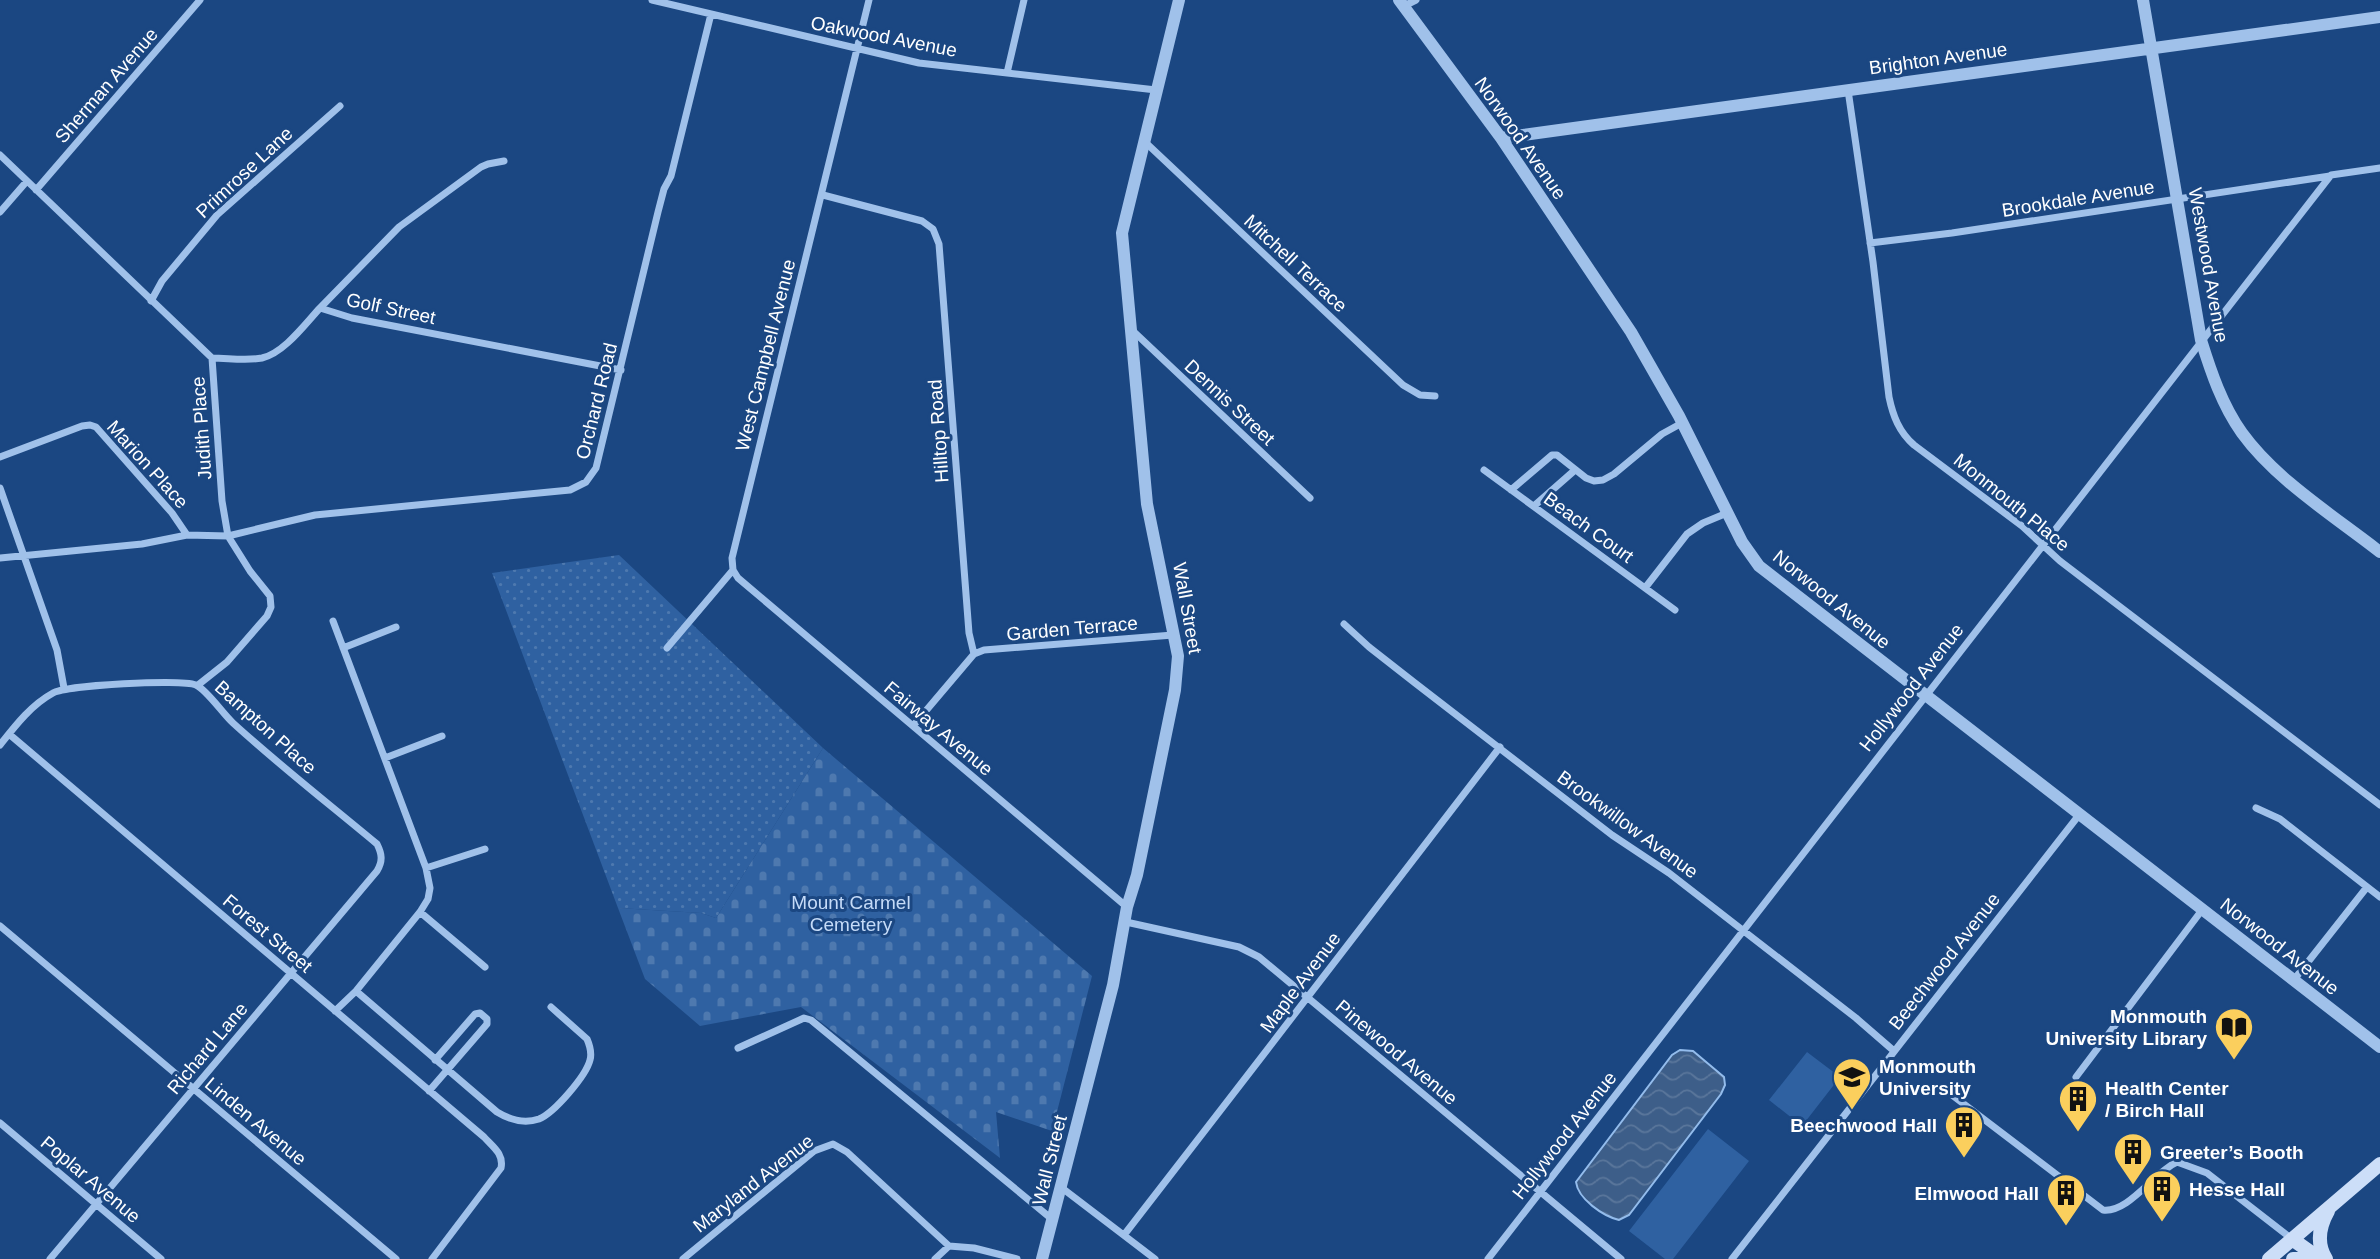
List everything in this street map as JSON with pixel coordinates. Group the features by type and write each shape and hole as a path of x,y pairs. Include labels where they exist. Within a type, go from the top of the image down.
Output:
{"main road":[{"path":"2269,1259 2380,1164"},
{"path":"2326,1259 2320,1247 2319,1234 2331,1206"},
{"path":"2292,1239 2320,1259"},
{"path":"2293,1259 2313,1259"}],"street":[{"name":"Sherman Avenue","path":"36,190 200,0"},
{"name":"Oakwood Avenue","path":"652,0 919,63 1156,90"},
{"name":"West Campbell Avenue","path":"733,570 732,558 869,0"},
{"path":"1007,73 1024,0"},
{"name":"Wall Street","path":"1042,1259 1113,985 1179,662 1147,504 1122,233 1178,0"},
{"name":"Westwood Avenue","path":"2143,0 2201,340 2218,390 2229,412 2260,454 2285,478 2380,552"},
{"name":"Norwood Avenue","path":"1406,2 1501,138 1630,332 1682,423 1742,542 1759,566 2380,1047"},
{"name":"Orchard Road","path":"0,558 142,544 187,535 228,537 315,515 578,488 590,478 596,468 658,212 664,189 671,176 711,14"},
{"name":"Brighton Avenue","path":"1501,138 2380,17"},
{"name":"Monmouth Place","path":"1848,90 1871,243 1889,397 1903,434 1914,446 2022,526 2042,545 2380,805"},
{"name":"Primrose Lane","path":"151,300 162,281 217,215 340,106"},
{"name":"Mitchell Terrace","path":"1143,141 1403,385 1420,394 1435,397"},
{"path":"0,156 212,358"},
{"path":"320,308 409,219 481,167 504,161"},
{"path":"2331,175 2380,168"},
{"name":"Brookdale Avenue","path":"1871,243 2331,175"},
{"name":"Hollywood Avenue","path":"1488,1259 2331,175"},
{"path":"0,212 27,181"},
{"name":"Hilltop Road","path":"823,195 922,221 933,229 938,240 969,633 974,654"},
{"name":"Golf Street","path":"212,358 260,359 268,356 320,308 352,318 621,370"},
{"name":"Dennis Street","path":"1130,328 1310,498"},
{"name":"Judith Place","path":"212,358 222,501 228,537"},
{"path":"1511,490 1552,455 1594,481 1609,477 1662,434 1682,423"},
{"name":"Marion Place","path":"0,457 82,426 96,427 172,513 187,535"},
{"name":"Beach Court","path":"1484,470 1675,610"},
{"path":"1534,506 1576,470"},
{"path":"0,488 57,650 64,688 34,706 0,745"},
{"path":"1645,588 1687,534 1703,523 1727,513"},
{"path":"198,685 227,662 267,616 271,607 267,592 228,537"},
{"path":"667,648 733,570"},
{"name":"Fairway Avenue","path":"733,570 738,578 1127,907"},
{"path":"333,621 426,868 430,888 428,899 420,912 356,991 335,1011"},
{"name":"Brookwillow Avenue","path":"1344,624 1369,647 1612,835 1669,873 1743,930 1894,1051"},
{"path":"344,648 396,627"},
{"name":"Garden Terrace","path":"974,654 984,650 1173,635"},
{"path":"913,726 974,654"},
{"name":"Bampton Place","path":"64,688 164,681 198,685 232,722 376,844 381,854"},
{"name":"Forest Street","path":"9,734 484,1137 499,1153 501,1168 432,1259"},
{"path":"385,758 442,736"},
{"name":"Maple Avenue","path":"1124,1235 1500,747"},
{"path":"2256,808 2280,819 2380,897"},
{"name":"Beechwood Avenue","path":"1732,1259 2079,815"},
{"path":"426,868 485,849"},
{"name":"Richard Lane","path":"50,1259 377,871 381,854"},
{"path":"2293,981 2367,887"},
{"path":"2076,1077 2202,910"},
{"path":"420,912 485,967"},
{"name":"Pinewood Avenue","path":"1126,922 1244,949 1259,957 1621,1259"},
{"name":"Linden Avenue","path":"0,926 396,1259"},
{"path":"356,991 505,1117 523,1121 546,1115 582,1076 590,1060 590,1046 583,1034 551,1007"},
{"path":"429,1091 487,1024 487,1019 480,1013 475,1014 435,1060"},
{"path":"738,1048 804,1018 811,1020 1054,1220"},
{"path":"1952,1095 2103,1210 2115,1210 2126,1204 2155,1177 2177,1162 2207,1173 2292,1239"},
{"name":"Poplar Avenue","path":"0,1123 161,1259"},
{"name":"Maryland Avenue","path":"683,1259 814,1151 833,1144 847,1152 949,1246"},
{"path":"1062,1188 1155,1259"},
{"path":"934,1259 949,1246 974,1248 1017,1259"}],"green space":[{"path":"619,555 823,748 716,918 701,913 618,908 492,573"},
{"name":"Mount Carmel Cemetery","path":"823,748 1092,976 1052,1131 996,1112 1000,1158 801,1007 700,1026 645,979 618,908 701,913 716,918"},
{"path":"1807,1052 1840,1077 1802,1126 1769,1100"},
{"path":"1708,1129 1749,1161 1673,1259 1665,1259 1629,1231"}],"water":[{"path":"1680,1050 1693,1051 1724,1077 1725,1085 1721,1094 1629,1215 1619,1220 1613,1218 1586,1200 1576,1182 1672,1055"}],"place":[{"name":"Monmouth University Library","path":"2234,1061"},
{"name":"Monmouth University","path":"1852,1111"},
{"name":"Health Center / Birch Hall","path":"2078,1133"},
{"name":"Beechwood Hall","path":"1964,1159"},
{"name":"Greeter’s Booth","path":"2133,1186"},
{"name":"Hesse Hall","path":"2162,1223"},
{"name":"Elmwood Hall","path":"2066,1227"}]}
